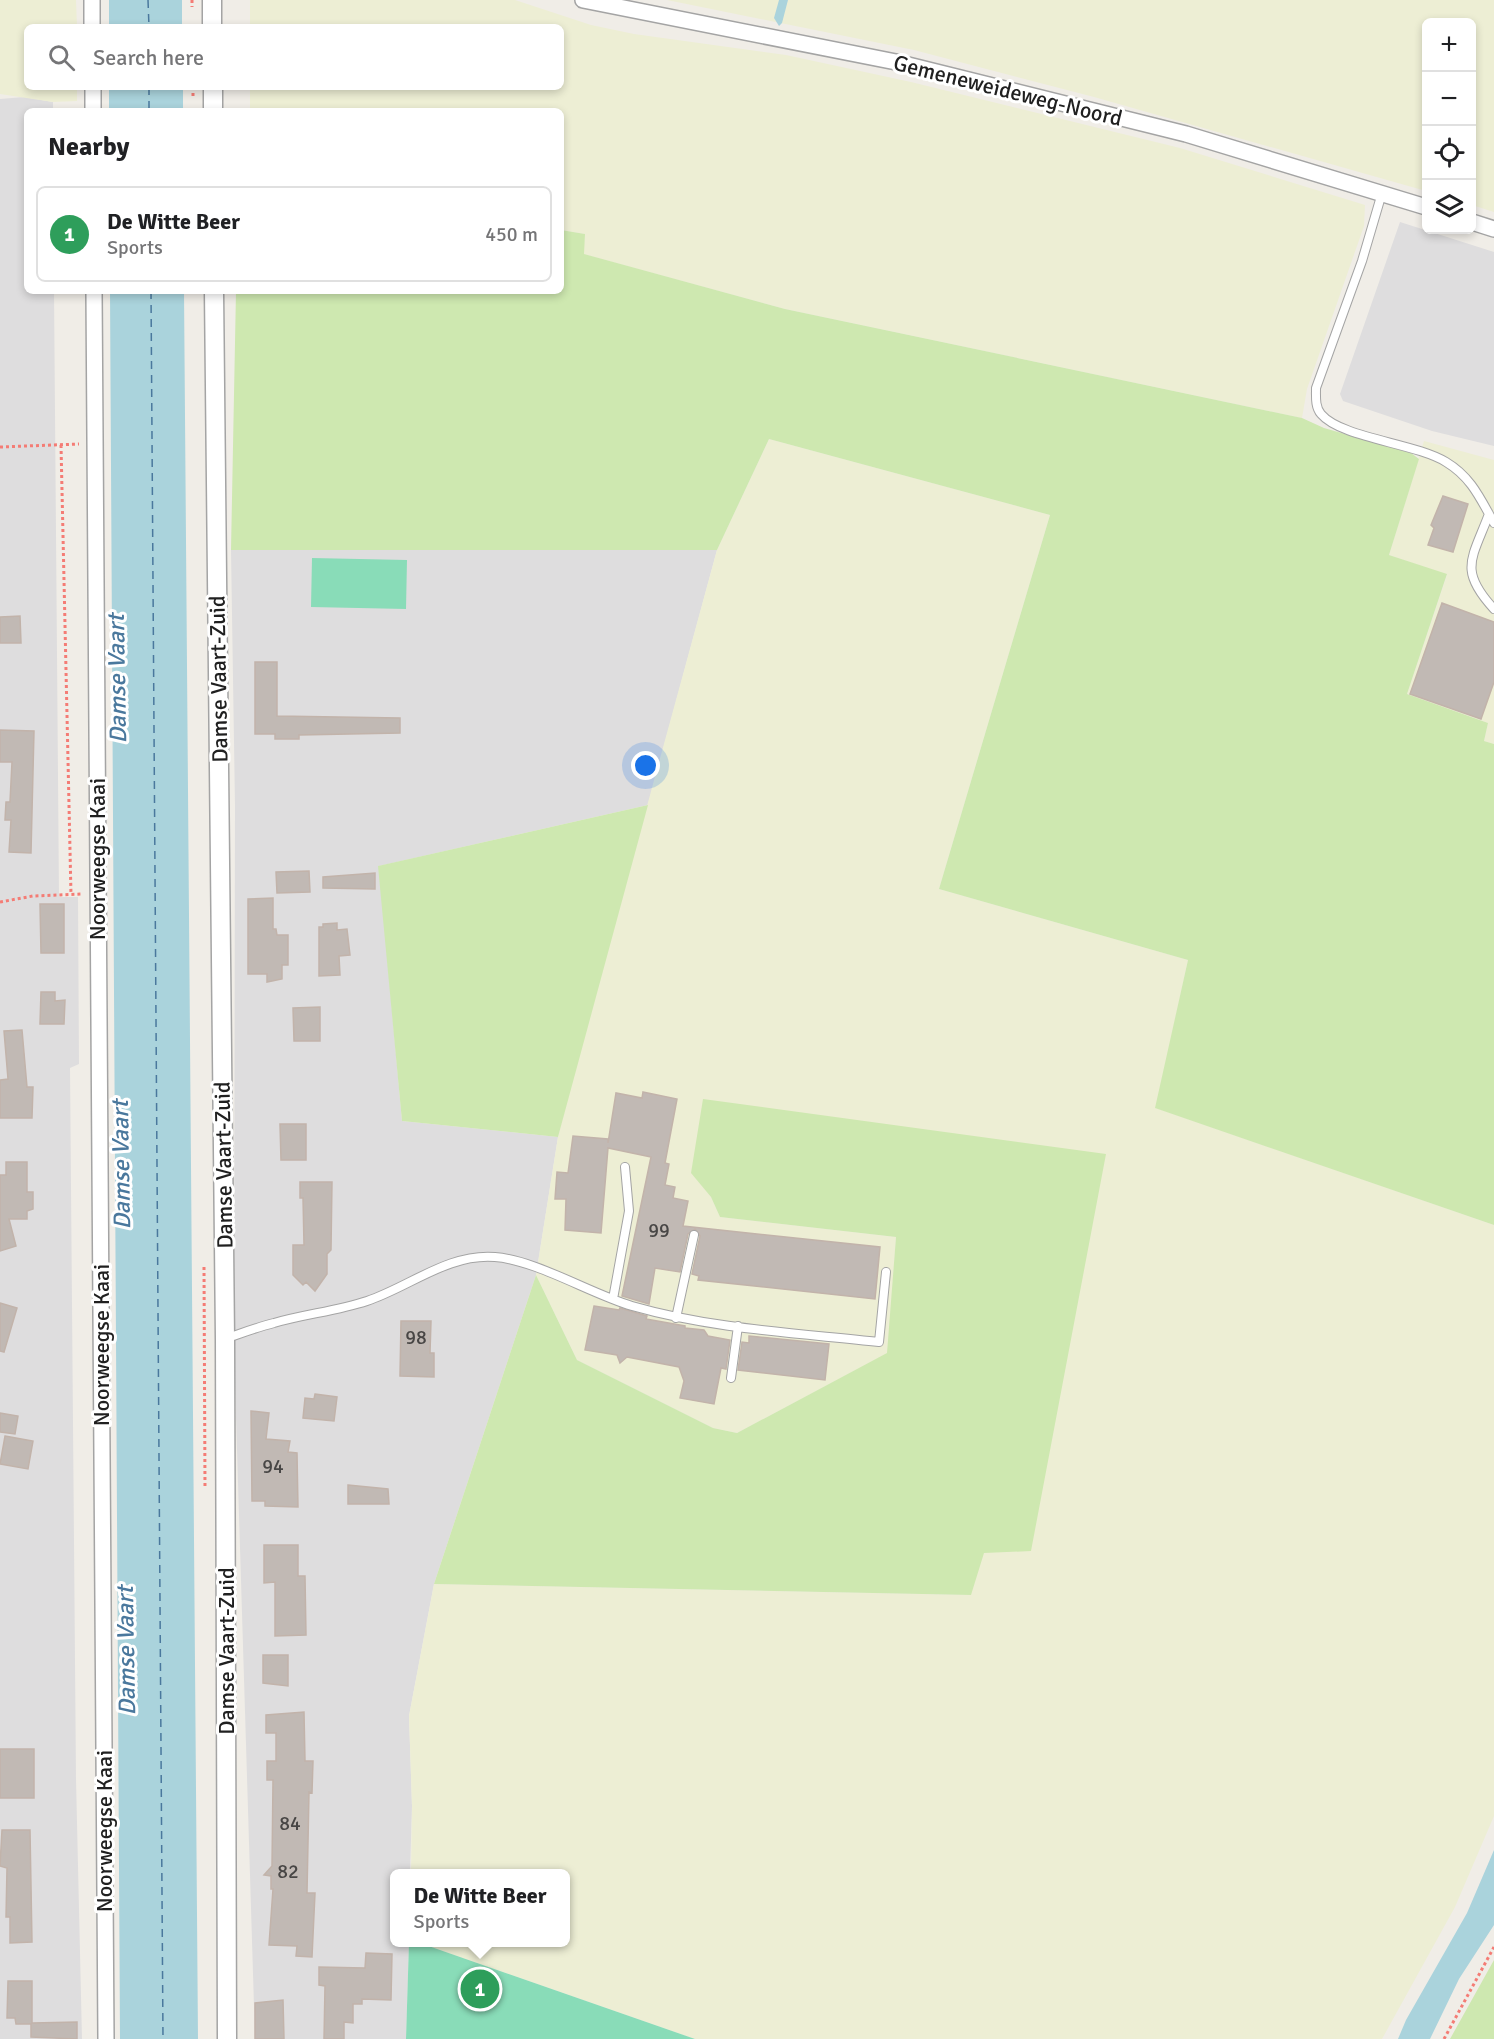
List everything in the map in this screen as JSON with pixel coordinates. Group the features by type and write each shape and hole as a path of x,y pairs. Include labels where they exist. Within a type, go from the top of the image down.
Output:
{"street":[{"path":"92,0 92,24"},
{"path":"212,0 212,24"},
{"name":"Gemeneweideweg-Noord","path":"583,0 907,65 1186,134 1422,206"},
{"path":"93,90 93,108"},
{"path":"213,90 213,108"},
{"path":"1476,223 1494,229"},
{"name":"Noorweegse Kaai","path":"94,294 106,2039"},
{"name":"Damse Vaart-Zuid","path":"214,294 225,1338 227,2039"}],"lane":[{"path":"1382,193 1362,261 1316,388 1316,402 1320,413 1345,428 1414,447 1449,463 1473,483 1494,523"},
{"path":"1489,514 1470,564 1478,591 1494,609"},
{"path":"613,1299 629,1211 625,1167"},
{"path":"676,1318 694,1235"},
{"path":"225,1338 276,1322 327,1313 370,1300 450,1264 472,1258 496,1257 519,1263 613,1299 676,1318 879,1342 886,1272"},
{"path":"731,1378 738,1326"}],"path":[{"path":"0,447 61,445 71,895 33,896 0,902"},
{"path":"204,1266 205,1492"},
{"path":"1444,2039 1494,1947"}],"shaded area":[{"path":"24,97 53,102 53,108 24,108 24,294 54,294 59,897 78,897 79,1064 70,1068 76,1779 82,2039 0,2039 0,99"},
{"path":"1400,222 1422,229 1422,234 1438,234 1494,252 1494,446 1432,431 1343,401 1340,394"},
{"path":"231,550 717,550 648,805 379,866 402,1121 558,1137 536,1275 434,1584 409,1716 412,1806 410,1869 390,1869 390,1947 409,1947 406,2039 255,2039 234,1351 235,806"}],"green space":[{"path":"0,0 76,0 77,24 24,24 24,90 77,90 77,101 53,102 0,94"},
{"path":"250,0 515,0 591,25 634,34 786,55 911,82 1180,148 1365,205 1364,226 1307,389 1302,418 785,309 583,254 585,234 564,230 564,108 250,108 250,90 564,90 564,24 250,24"},
{"path":"667,0 1494,0 1494,212 1476,206 1476,18 1422,18 1422,190 1094,97 914,50"},
{"path":"564,230 585,234 584,254 785,309 1302,418 1324,428 1411,453 1419,459 1389,555 1447,574 1407,694 1488,723 1484,741 1494,744 1494,1225 1155,1108 1188,960 939,889 1050,515 769,439 717,550 231,550 236,294 564,294"},
{"path":"769,439 1050,515 939,889 1188,960 1156,1108 1494,1225 1494,1816 1455,1907 1382,2039 695,2039 431,1947 570,1947 570,1869 411,1869 409,1716 434,1584 970,1595 1105,1154 691,1172 711,1197 720,1217 896,1237 888,1353 737,1433 713,1428 577,1360 536,1275 558,1137 717,550"},
{"path":"1424,441 1494,460 1494,744 1484,741 1488,723 1407,694 1447,575 1389,555"},
{"path":"312,558 407,560 406,609 311,607"},
{"path":"648,805 558,1137 402,1121 378,866"},
{"path":"703,1099 1106,1154 1031,1551 984,1553 971,1595 434,1584 536,1275 577,1360 713,1428 737,1433 887,1353 896,1237 720,1217 711,1197 691,1173"},
{"path":"409,1947 431,1947 695,2039 406,2039"},
{"path":"1494,1960 1494,2039 1450,2039"}],"water":[{"path":"109,0 182,0 182,24 109,24"},
{"path":"779,0 788,0 782,23 779,26 774,18"},
{"path":"109,90 183,90 183,108 109,108"},
{"name":"Damse Vaart","path":"110,294 184,294 198,2039 120,2039"},
{"path":"1494,1850 1494,1925 1459,1979 1430,2039 1398,2039 1406,2020 1467,1913"}],"building":[{"path":"1443,496 1468,504 1453,552 1428,545 1434,528 1431,525"},
{"path":"1442,603 1494,622 1494,682 1481,719 1410,694"},
{"path":"20,616 21,643 0,643 0,617"},
{"path":"255,662 277,662 277,716 400,718 400,733 299,735 299,739 275,739 275,734 255,734"},
{"path":"0,730 34,731 31,853 9,852 11,820 5,820 6,802 10,802 12,762 0,762"},
{"path":"309,871 310,892 277,893 276,872"},
{"path":"375,873 375,889 323,888 323,877"},
{"path":"273,898 273,929 276,929 277,935 288,935 288,965 282,965 282,979 267,982 267,974 248,974 248,899"},
{"path":"40,904 64,904 64,953 41,953"},
{"path":"337,923 337,930 347,929 350,955 339,956 340,975 319,976 319,927 323,927 323,924"},
{"path":"41,992 55,992 55,1001 65,1000 64,1024 40,1024"},
{"path":"320,1007 320,1041 294,1041 293,1008"},
{"path":"22,1030 27,1087 33,1087 32,1118 0,1118 0,1080 8,1079 4,1031"},
{"path":"643,1092 677,1099 665,1163 669,1164 665,1185 675,1187 673,1198 688,1201 683,1226 880,1247 875,1299 698,1280 699,1276 692,1274 700,1236 695,1229 688,1234 680,1272 655,1268 649,1304 622,1296 651,1157 608,1148 601,1233 565,1230 566,1199 555,1199 557,1172 568,1173 573,1136 608,1139 608,1143 616,1093 642,1098"},
{"path":"280,1124 306,1124 306,1160 281,1160"},
{"path":"6,1162 27,1162 27,1192 33,1192 33,1209 27,1211 27,1219 9,1219 16,1246 0,1251 0,1175 6,1175"},
{"path":"300,1182 332,1182 331,1250 327,1254 327,1274 315,1291 306,1282 303,1285 293,1275 293,1245 304,1245 303,1198 300,1198"},
{"path":"0,1303 17,1308 4,1352 0,1351"},
{"path":"594,1306 619,1310 620,1308 647,1316 646,1319 704,1330 708,1336 730,1340 726,1369 721,1368 714,1404 680,1398 684,1381 679,1367 627,1357 620,1363 617,1355 585,1350"},
{"path":"401,1321 431,1321 430,1353 434,1353 434,1377 400,1376"},
{"path":"749,1336 829,1344 825,1380 738,1370 742,1342 749,1343"},
{"path":"315,1394 337,1397 334,1421 303,1418 305,1398 314,1399"},
{"path":"251,1411 269,1413 266,1439 290,1441 288,1452 297,1453 298,1507 265,1506 265,1501 252,1501"},
{"path":"0,1413 18,1416 15,1434 0,1432"},
{"path":"5,1436 33,1441 28,1469 0,1464"},
{"path":"348,1485 388,1489 389,1504 348,1504"},
{"path":"264,1545 298,1545 298,1576 305,1576 306,1635 275,1636 275,1582 264,1583"},
{"path":"263,1655 288,1655 288,1686 263,1683"},
{"path":"304,1712 305,1761 313,1761 312,1793 309,1792 307,1893 315,1893 312,1957 296,1956 297,1946 269,1945 273,1889 271,1889 271,1876 264,1875 272,1866 273,1780 267,1780 267,1761 276,1761 276,1733 266,1733 266,1715"},
{"path":"0,1749 34,1749 34,1798 0,1798"},
{"path":"2,1830 30,1830 32,1942 10,1943 10,1917 6,1917 7,1868 0,1866"},
{"path":"366,1953 392,1954 391,2000 362,1999 362,2004 353,2004 353,2023 344,2022 344,2039 324,2039 325,1986 319,1985 319,1967 365,1968"},
{"path":"8,1981 32,1981 32,2023 77,2022 77,2039 31,2037 31,2024 16,2024 15,2018 7,2018"},
{"path":"283,2000 284,2039 255,2039 255,2003"}],"ferry route":[{"path":"148,0 149,24"},
{"path":"149,90 149,108"},
{"path":"151,294 163,2039"}],"place":[{"name":"De Witte Beer","path":"480,1989"}]}
